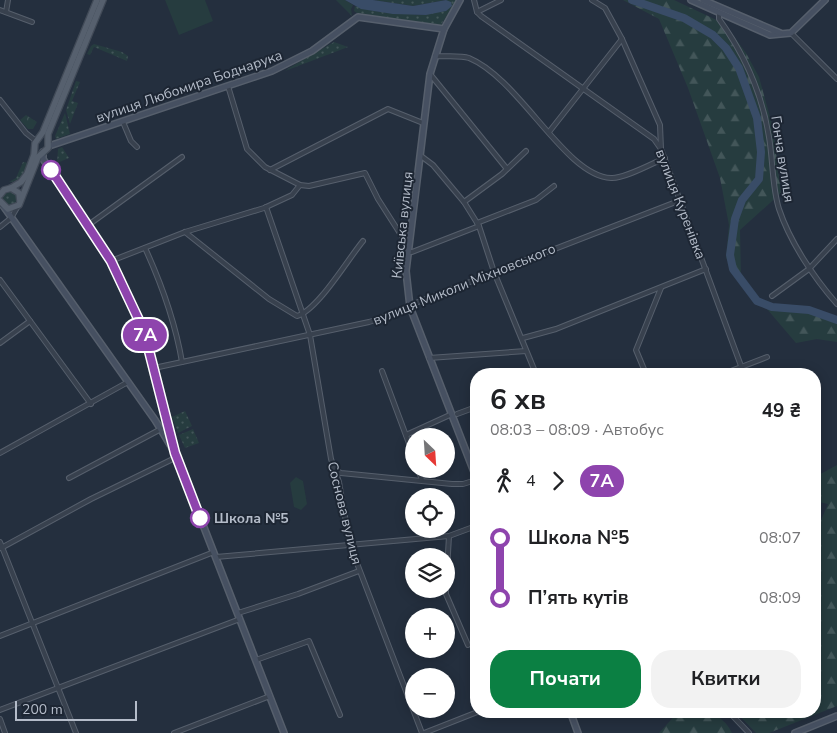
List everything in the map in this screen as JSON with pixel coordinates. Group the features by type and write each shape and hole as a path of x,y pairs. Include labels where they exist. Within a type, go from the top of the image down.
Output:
{"main road":[{"path":"2,204 11,209 20,203 36,163 49,143 48,134 89,27 97,0"},
{"path":"0,195 21,182 27,174 37,142 103,0"},
{"name":"Київська вулиця","path":"460,0 444,29 430,74 408,249 406,285 410,307 429,358 455,414 470,460"},
{"path":"691,0 770,35 791,33 825,0"},
{"path":"703,0 783,34"},
{"name":"вулиця Любомира Боднарука","path":"49,143 123,122 272,70 302,56 332,38 358,17 444,29"},
{"path":"37,142 43,138 49,143"},
{"path":"37,142 43,152 43,159 111,261 144,331 176,455 284,733"},
{"path":"0,186 19,193 20,203"},
{"path":"2,204 155,420 176,455"},
{"path":"155,420 162,420 166,415"},
{"path":"795,733 837,716"},
{"path":"573,718 578,733"}],"street":[{"path":"6,12 8,0"},
{"path":"474,0 477,12 501,0"},
{"path":"592,0 605,8 622,39 660,125 661,149"},
{"path":"0,10 32,22"},
{"name":"вулиця Куренівка","path":"477,12 654,139 665,158 742,367"},
{"name":"Гонча вулиця","path":"719,13 719,19 741,53 759,92 769,136 779,209 810,269 820,285 837,304"},
{"path":"791,33 837,79"},
{"path":"549,132 622,39"},
{"path":"435,56 468,58 502,80 576,162 610,178 665,158"},
{"path":"430,74 507,169"},
{"path":"228,86 247,148 259,163 300,185 318,184 365,174 408,249 412,252 536,200 554,186"},
{"path":"0,100 26,133 37,142"},
{"path":"270,170 388,109 424,123"},
{"path":"123,122 131,141 137,147"},
{"path":"464,202 507,169 526,151"},
{"path":"87,226 182,156"},
{"path":"420,156 434,165 464,202 478,224 494,272 523,338 533,368"},
{"path":"111,261 185,232 266,207 292,194 300,185"},
{"name":"вулиця Миколи Міхновського","path":"154,368 369,322 681,200"},
{"path":"0,227 11,218 20,203"},
{"name":"Соснова вулиця","path":"266,207 310,336 350,546 423,733"},
{"path":"185,232 269,299 297,316 303,314 340,273 347,260 363,242"},
{"path":"772,296 810,269 837,239"},
{"path":"146,248 167,298 176,328 182,362"},
{"path":"523,338 556,329 706,269"},
{"path":"0,280 48,342 90,404"},
{"path":"644,368 636,350 661,288"},
{"path":"0,344 30,321"},
{"path":"429,358 526,351"},
{"path":"742,367 767,357"},
{"path":"382,371 405,432"},
{"path":"0,453 128,382"},
{"path":"422,428 470,409"},
{"path":"69,478 161,429"},
{"path":"76,733 1,546 176,455"},
{"path":"334,470 341,473 463,484 470,481"},
{"path":"455,534 470,528"},
{"path":"0,636 215,554 350,546 429,538"},
{"path":"0,710 359,571"},
{"path":"448,598 468,645"},
{"path":"256,660 309,641 340,715"},
{"path":"174,733 270,696"},
{"path":"423,733 470,715"},
{"path":"735,718 749,733"},
{"path":"0,719 5,733"}],"green space":[{"path":"165,0 205,0 213,21 179,35"},
{"path":"336,0 345,0 353,5 351,9 352,16"},
{"path":"373,0 446,0 413,6"},
{"path":"446,0 456,0 441,25 354,11 355,6 380,12 426,15 447,2"},
{"path":"623,0 674,0 725,24 746,53 759,77 773,128 781,193 740,230 741,277 726,258 729,225 720,178 688,88 659,19"},
{"path":"334,42 348,47 285,71 289,68"},
{"path":"94,44 122,52 128,56 127,61 94,47 90,55 87,54"},
{"path":"76,81 80,82 72,101 78,103 70,124 66,110"},
{"path":"65,113 70,134 56,139 55,136"},
{"path":"26,115 37,122 33,129 28,129 20,120"},
{"path":"62,147 69,158 57,163 58,149"},
{"path":"23,162 29,163 24,173 19,179 9,182 16,178"},
{"path":"7,191 13,191 17,198 13,205 7,205 3,201 3,195"},
{"path":"767,309 812,314 837,323 837,342 817,339 796,343"},
{"path":"185,411 192,426 178,433 172,417"},
{"path":"193,429 199,443 185,448 179,435"},
{"path":"837,465 837,706 821,712 821,520 828,504 821,502 821,474"},
{"path":"296,477 303,481 307,504 301,510 294,507 290,483"},
{"path":"673,718 719,718 732,733 659,733"},
{"path":"742,718 807,718 769,733 756,733"}],"water":[{"path":"345,0 373,0 413,6 446,0 451,2 452,6 446,11 426,15 393,14 361,9"}],"waterway":[{"path":"632,0 684,18 713,35 726,48 739,68 757,118 761,152 759,179 742,200 735,219 730,255 733,269 757,301 772,307 809,310 837,320"}],"bus line":[{"name":"7А","path":"51,170 111,261 144,331 175,453 200,518"}],"place":[{"name":"Школа №5","path":"200,518"}]}
